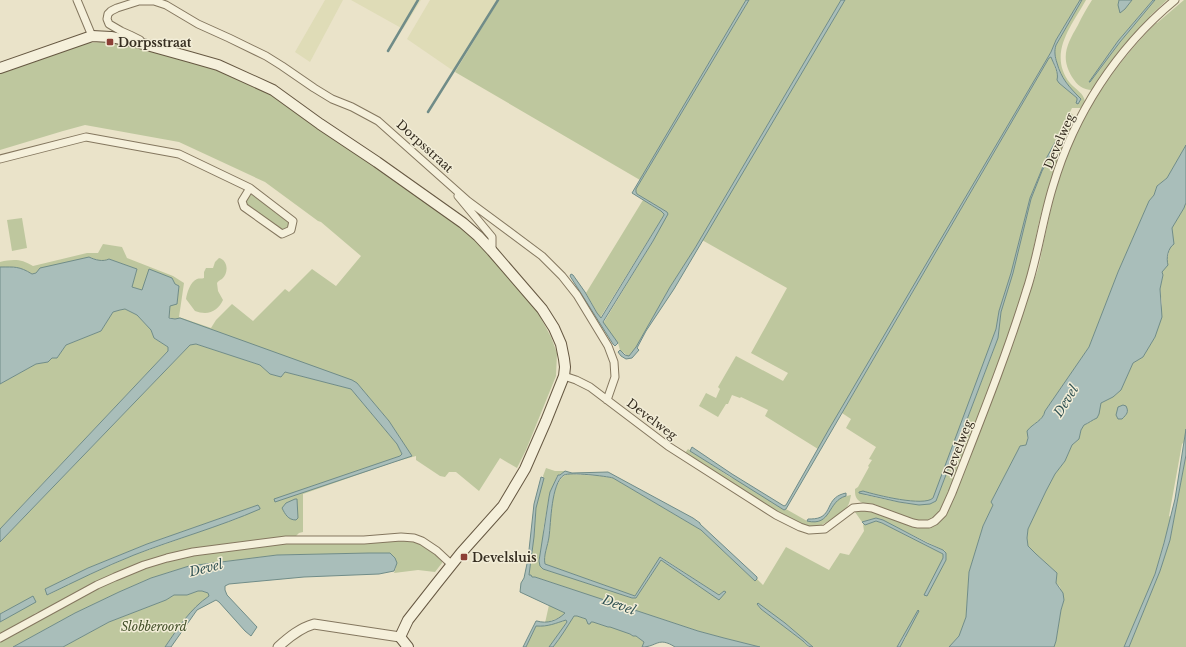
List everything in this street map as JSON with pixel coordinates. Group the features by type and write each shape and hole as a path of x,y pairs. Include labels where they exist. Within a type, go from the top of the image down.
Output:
{"main road":[{"name":"Dorpsstraat","path":"0,68 92,36 110,37 148,45 218,66 273,90 463,223 478,236 542,309 554,328 561,344 564,359 564,376"},
{"path":"408,647 400,637 408,620 452,565 503,506 525,469 564,376"}],"street":[{"path":"77,0 92,36"},
{"name":"Develweg","path":"564,376 590,387 668,446 776,515 800,527 809,530 825,529 853,508 862,507 872,508 918,524 929,524 935,521 943,513 951,498 1018,319 1035,264 1053,186 1073,133 1092,98 1117,60 1144,30 1175,0"},
{"name":"Dorpsstraat","path":"148,45 114,28 109,24 107,19 108,14 118,8 139,1 154,1 166,5 198,24 266,56 332,99 352,107 378,121 468,201 542,256 562,276 577,295 608,346 614,362 615,377 607,400"},
{"path":"0,159 86,137 179,154 250,188 293,221 291,230 282,234 244,207 242,201 250,188"},
{"name":"Dorpsstraat","path":"454,189 461,201 492,237 492,251"},
{"path":"0,638 97,585 167,558 193,552 282,540 358,540 401,537 414,538 422,541 437,551 452,565"},
{"path":"278,647 288,637 297,631 314,624 400,637"}],"shaded area":[{"path":"325,0 343,0 310,62 295,52"},
{"path":"351,0 421,0 403,29"},
{"path":"430,0 499,0 455,72 407,39"}],"green space":[{"path":"499,0 746,0 640,180 455,72"},
{"path":"749,0 841,0 695,248 670,287 636,347 630,356 628,356 620,350 618,343 603,323 653,241 667,212 637,194 636,189"},
{"path":"845,0 1080,0 818,449 765,416 768,410 741,397 732,395 728,404 726,404 718,417 699,406 706,393 716,398 720,389 718,387 736,356 783,381 788,373 751,353 787,288 702,240"},
{"path":"1082,0 1086,0 1064,40 1061,51 1061,61 1064,72 1070,83 1083,96 1085,102 1081,108 1072,108 1070,112 1074,116 1075,121 1060,152 1049,185 1039,222 1028,274 1015,318 951,492 942,510 937,516 923,521 917,521 897,515 875,504 862,503 856,498 855,489 858,487 869,467 868,466 872,460 869,459 876,447 846,428 851,419 842,413 1049,58 1051,57 1059,83 1077,98 1078,104 1080,98 1066,82 1059,68 1055,54 1056,45","holes":["1069,117 1070,118 1042,171 1031,199 1013,273 1001,312 994,349 936,501 912,504 865,495 863,492 897,499 916,501 931,500 935,495 996,329 999,311 1011,273 1030,198 1047,157"]},
{"path":"1092,0 1119,0 1118,5 1128,4 1132,0 1153,0 1118,41 1090,82 1151,4 1155,0 1167,0 1142,25 1112,61 1092,90 1089,90 1078,85 1072,77 1066,63 1066,51 1071,38"},
{"path":"1184,0 1186,0 1186,145 1167,178 1157,186 1154,195 1149,201 1118,272 1089,347 1045,411 1043,417 1030,428 1026,445 1020,446 991,502 993,505 983,526 969,572 966,617 959,636 949,647 900,647 906,637 903,636 897,647 813,647 785,623 757,604 761,609 809,647 760,647 698,631 535,577 531,577 529,575 536,507 546,468 555,471 565,471 557,476 549,497 543,531 543,569 636,598 661,560 718,599 726,592 724,591 719,595 661,557 635,596 545,564 552,502 558,484 562,478 568,474 601,476 613,478 701,530 755,581 757,579 763,585 786,547 829,570 840,553 849,555 864,531 863,524 865,525 876,521 882,523 943,554 944,556 927,596 946,559 945,551 880,519 876,518 862,522 855,512 871,510 918,527 934,525 946,515 1037,272 1056,189 1072,143 1095,100 1123,59 1156,23"},
{"path":"119,42 201,64 235,77 281,99 349,149 439,211 485,250 535,307 551,337 557,353 556,376 526,450 517,468 500,458 479,491 456,472 449,472 445,477 440,476 416,460 416,456 394,462 303,494 303,532 299,533 295,537 236,542 177,553 43,613 38,612 34,614 34,618 0,635 0,622 36,601 0,614 0,542 190,345 196,344 260,365 270,374 281,377 285,372 351,389 397,444 402,454 400,456 275,499 412,456 389,421 357,383 169,317 170,306 177,303 179,286 175,284 142,290 132,287 137,269 109,259 99,260 89,257 32,274 17,268 0,267 0,262 9,260 25,262 33,266 87,253 98,253 103,244 122,247 127,258 173,276 184,283 179,317 211,328 216,320 232,304 253,321 285,289 289,292 312,269 336,286 361,256 321,222 265,182 179,142 85,125 0,150 0,73 20,64 86,43","holes":["258,505 239,518 134,555 77,580 48,595 45,589 88,568 147,544"]},
{"path":"253,194 289,221 289,227 281,230 246,205 245,201 248,196"},
{"path":"643,200 664,213 664,215 600,318 586,293"},
{"path":"1186,203 1186,429 1169,516 1171,517 1155,574 1124,647 1054,647 1064,600 1060,587 1056,583 1057,573 1028,546 1028,529 1055,474 1065,461 1072,445 1079,439 1084,425 1090,422 1095,416 1101,403 1113,397 1121,390 1133,363 1143,357 1155,337 1162,304 1160,289 1163,275 1162,272 1166,266 1173,239 1172,228"},
{"path":"22,218 27,248 12,251 7,220"},
{"path":"219,258 226,264 226,273 217,283 218,291 223,300 218,307 211,312 204,313 195,311 186,299 189,288 195,280 204,278 206,268 213,268 215,262"},
{"path":"125,309 137,315 151,330 154,338 168,347 168,351 0,529 0,384 36,364 48,362 52,358 57,358 66,345 101,331 113,312"},
{"path":"688,449 784,510 786,509 807,521 817,521 825,518 833,505 842,497 851,495 849,502 847,507 826,523 813,528 798,524 685,453"},
{"path":"1186,455 1186,647 1129,647 1160,571 1170,540"},
{"path":"407,539 426,547 442,560 442,563 435,572 418,570 394,573 396,567 390,553 277,555 189,566 151,578 119,592 75,613 13,647 0,647 0,639 103,583 143,568 193,554 265,543"},
{"name":"Slobberoord","path":"198,591 208,593 209,596 190,613 165,647 63,647 109,622 166,600 174,595 187,595"},
{"path":"549,605 565,613 561,617 545,623"},
{"path":"574,616 608,627 610,626 636,636 644,642 642,647 553,647"},
{"path":"567,620 549,647 526,647 536,626 548,625"}],"water":[{"path":"746,0 749,0 636,189 637,194 668,214 603,322 618,343 615,346 570,276 571,274 573,275 601,318 664,215 661,211 632,193"},
{"path":"841,0 845,0 674,289 646,331 637,348 639,350 632,358 626,359 621,356 618,352 620,350 625,355 629,356 636,347 670,287 695,248"},
{"path":"1080,0 1082,0 1056,45 1055,52 1063,78 1081,99 1078,104 1076,103 1077,98 1059,83 1057,80 1056,68 1051,57 1049,58 786,509 784,510 690,451 692,447 732,474 784,506 786,505"},
{"path":"1119,0 1132,0 1120,13 1118,5"},
{"path":"1153,0 1155,0 1089,82 1118,41"},
{"path":"1069,117 1070,118 1042,171 1031,199 1013,273 1001,312 998,338 936,501 930,504 919,505 859,493 863,491 910,501 928,500 933,498 996,329 999,311 1011,273 1030,198 1047,157"},
{"name":"Devel","path":"1186,145 1186,203 1172,228 1174,244 1168,253 1168,265 1162,272 1163,275 1160,289 1162,317 1155,337 1143,357 1133,363 1121,390 1113,397 1101,403 1097,418 1084,425 1079,439 1072,445 1065,461 1055,474 1028,529 1028,546 1057,573 1056,583 1063,593 1064,600 1054,647 949,647 959,636 966,617 969,572 983,526 993,505 991,502 1020,446 1026,445 1028,438 1027,431 1040,420 1089,347 1118,272 1149,201 1154,195 1157,186 1167,178"},
{"path":"89,257 99,260 109,259 137,269 132,287 142,290 149,269 172,278 175,284 179,286 177,304 170,306 169,318 180,318 357,383 389,421 412,456 275,502 274,499 400,456 402,454 397,444 351,389 285,372 281,377 270,374 260,365 196,344 190,345 0,542 0,529 168,351 168,347 154,338 151,330 137,315 125,309 113,312 101,331 66,345 57,358 52,358 48,362 36,364 0,384 0,267 17,268 32,274 36,273 40,268"},
{"path":"1123,405 1126,406 1127,413 1122,419 1118,419 1116,415 1118,407"},
{"path":"1186,429 1186,455 1170,540 1160,571 1129,647 1124,647 1155,574 1164,543 1175,499"},
{"path":"565,471 572,473 608,472 693,518 757,577 757,579 755,581 701,530 613,478 580,474 564,475 556,486 552,504 545,564 635,596 660,557 719,595 724,591 726,592 719,600 661,560 636,598 543,569 540,566 539,561 550,492 558,475"},
{"name":"Devel","path":"541,477 544,478 536,508 529,575 698,631 760,647 675,647 665,642 661,642 647,647 642,647 644,642 636,636 593,622 588,624 586,619 574,616 553,647 549,647 567,622 566,620 548,625 536,626 526,647 523,647 536,621 552,621 565,613 520,592 528,559 534,504"},
{"path":"846,493 846,496 835,503 821,520 815,522 807,521 808,519 816,519 821,517 836,498"},
{"path":"297,499 298,518 293,520 289,518 282,508 286,503"},
{"path":"258,505 260,509 229,522 134,555 47,595 45,589 88,568 147,544"},
{"path":"876,518 883,520 943,550 946,553 946,560 927,596 924,595 943,558 943,554 882,523 876,521 865,525 862,522"},
{"name":"Devel","path":"390,553 395,558 397,563 394,571 379,574 304,577 229,584 225,586 227,595 257,627 251,636 216,600 197,610 171,647 165,647 190,613 209,596 208,593 198,591 187,595 174,595 166,600 109,622 63,647 13,647 75,613 119,592 151,578 189,566 277,555"},
{"path":"33,596 36,602 0,622 0,614"},
{"path":"758,603 785,623 813,647 808,646 761,609 757,604"},
{"path":"918,610 919,611 900,647 897,647"}],"waterway":[{"path":"388,51 418,0"},
{"path":"428,112 498,0"}],"place":[{"name":"Dorpsstraat","path":"110,42"},
{"name":"Develsluis","path":"464,557"}]}
